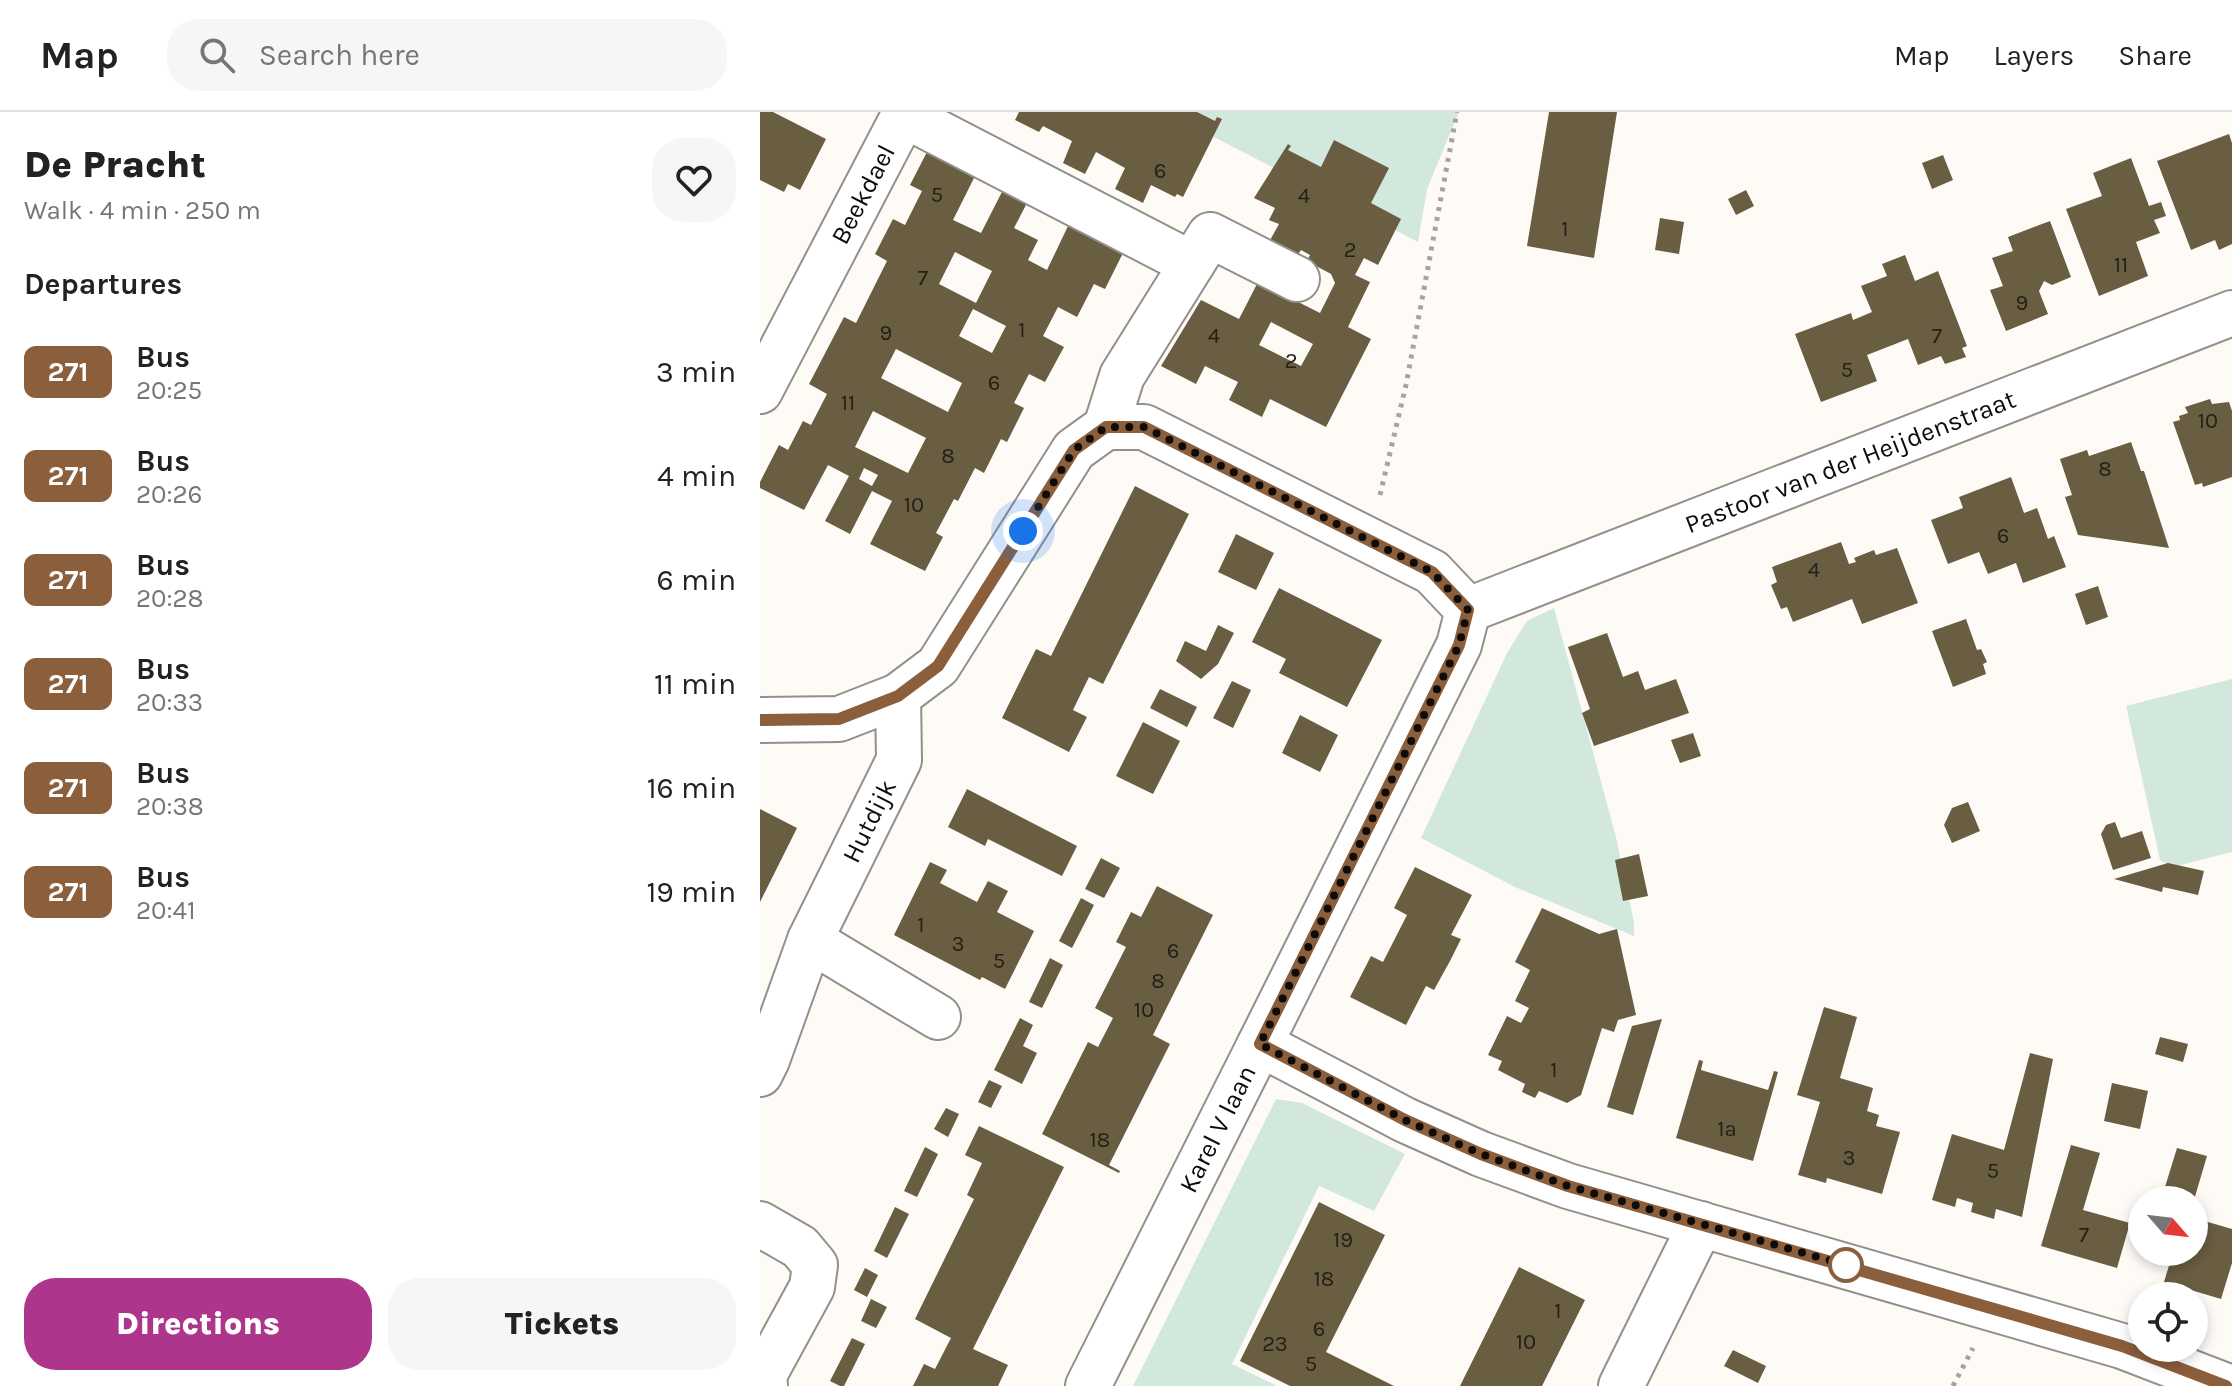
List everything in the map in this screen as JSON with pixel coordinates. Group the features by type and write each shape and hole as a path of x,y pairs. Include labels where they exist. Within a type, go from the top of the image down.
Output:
{"street":[{"name":"Beekdael","path":"760,391 904,115 1192,264"},
{"path":"1106,427 1122,376 1210,235 1297,279"},
{"name":"Pastoor van der Heijdenstraat","path":"1468,610 2232,313"},
{"path":"760,720 839,719 898,696 938,666 1074,450 1106,427 1144,427 1370,540 1432,572 1468,610"},
{"name":"Karel V laan","path":"1088,1386 1459,645 1468,610"},
{"name":"Hutdijk","path":"760,1074 810,940 899,760 898,696"},
{"path":"810,940 938,1017"},
{"path":"1260,1044 1405,1120 1481,1154 1568,1186 2122,1346 2226,1386"},
{"path":"760,1224 800,1247 815,1265 812,1287 764,1375 765,1386"},
{"path":"1621,1386 1701,1224"}],"path":[{"path":"1370,540 1406,385 1457,112"}],"green space":[{"path":"1165,112 1459,112 1427,189 1418,242"},
{"path":"1554,608 1616,837 1634,922 1634,936 1515,887 1421,838 1507,653 1527,621"},
{"path":"2232,679 2232,852 2173,867 2160,860 2126,706"},
{"path":"1276,1099 1302,1103 1405,1154 1374,1211 1319,1186 1232,1364 1277,1386 1133,1386"}],"building":[{"path":"760,112 773,112 826,139 800,190 788,184 784,192 760,180"},
{"path":"1019,112 1197,112 1215,121 1217,117 1222,119 1183,197 1177,194 1175,197 1151,185 1143,203 1115,189 1125,168 1096,152 1085,174 1063,163 1072,141 1043,126 1039,132 1015,120"},
{"path":"1549,112 1617,112 1594,258 1527,246"},
{"path":"2229,134 2232,143 2232,244 2219,250 2215,240 2191,250 2157,161"},
{"path":"1334,140 1389,168 1371,203 1401,219 1378,265 1364,258 1355,275 1370,282 1348,327 1371,339 1326,427 1270,399 1262,417 1229,400 1238,382 1205,366 1196,384 1161,366 1201,300 1239,319 1257,284 1252,282 1253,279 1320,313 1335,283 1331,274 1307,261 1310,255 1301,250 1297,256 1269,242 1279,224 1269,220 1275,208 1254,198 1288,144 1291,146 1288,150 1321,167","holes":["1271,322 1313,344 1301,366 1259,345"]},
{"path":"928,150 976,174 953,220 981,233 1004,188 1028,201 1014,228 1038,240 1028,260 1047,270 1069,224 1125,249 1105,289 1094,284 1077,317 1058,307 1043,336 1064,347 1045,382 1029,374 1014,403 1024,408 1007,442 1001,439 984,473 975,468 958,501 954,499 936,533 943,537 925,571 870,544 892,501 872,491 850,534 825,521 849,476 828,465 804,510 760,488 760,482 779,445 788,450 803,421 811,425 827,394 809,384 844,317 856,323 887,261 875,254 893,219 905,225 922,191 910,185","holes":["955,252 992,271 976,303 939,284","973,309 1006,326 992,353 959,336","896,349 962,383 948,412 881,378","873,411 926,438 908,473 855,447","864,468 878,475 872,486 859,479"]},
{"path":"1943,155 1953,180 1932,189 1922,163"},
{"path":"2131,158 2149,206 2161,202 2166,216 2154,220 2160,233 2136,242 2148,276 2099,296 2066,209 2102,196 2093,173"},
{"path":"1746,190 1754,206 1736,215 1728,199"},
{"path":"1660,218 1684,222 1679,254 1655,250"},
{"path":"2050,221 2071,277 2052,285 2044,281 2039,291 2048,314 2006,331 1990,290 2003,286 1992,258 2013,251 2008,237"},
{"path":"1905,255 1915,281 1938,271 1967,346 1962,348 1966,357 1945,364 1941,356 1918,365 1908,339 1867,355 1877,381 1821,402 1795,334 1851,313 1853,320 1872,312 1861,286 1887,276 1882,264"},
{"path":"2210,399 2212,404 2229,402 2232,411 2232,477 2203,487 2202,483 2195,485 2173,422 2188,413 2185,407"},
{"path":"2131,442 2141,471 2144,471 2169,548 2078,535 2065,497 2072,495 2060,459 2087,450 2089,456"},
{"path":"2011,477 2024,513 2037,508 2048,539 2054,536 2066,567 2023,583 2016,563 1988,574 1979,552 1948,564 1931,520 1963,508 1959,497"},
{"path":"1135,486 1189,514 1103,684 1089,677 1073,710 1087,717 1069,752 1002,718 1036,649 1051,656"},
{"path":"1236,534 1274,553 1256,590 1218,572"},
{"path":"1841,542 1849,564 1856,562 1854,558 1874,550 1876,555 1897,548 1918,603 1862,624 1852,599 1793,622 1787,607 1781,609 1771,585 1777,582 1772,567"},
{"path":"2098,586 2108,617 2086,625 2075,594"},
{"path":"1279,588 1382,640 1347,707 1279,673 1286,659 1252,642"},
{"path":"1966,619 1977,650 1981,649 1987,662 1983,664 1986,674 1953,687 1932,631"},
{"path":"1218,625 1234,633 1218,664 1201,679 1176,661 1185,641 1206,651"},
{"path":"1607,633 1623,677 1638,671 1645,690 1676,679 1689,713 1594,746 1582,713 1590,709 1568,647"},
{"path":"1232,681 1251,690 1233,728 1213,718"},
{"path":"1160,689 1197,707 1187,727 1150,708"},
{"path":"1300,715 1338,735 1320,772 1282,753"},
{"path":"1143,722 1180,741 1153,794 1116,776"},
{"path":"1693,733 1701,756 1680,763 1671,740"},
{"path":"967,789 1077,846 1062,876 988,839 985,846 948,827"},
{"path":"1968,802 1980,831 1952,843 1944,825 1952,808"},
{"path":"760,809 797,828 760,902"},
{"path":"2115,822 2121,838 2142,831 2151,858 2113,870 2101,834 2106,825"},
{"path":"1639,854 1648,896 1623,901 1615,860"},
{"path":"1101,858 1120,868 1104,898 1085,889"},
{"path":"930,862 947,870 940,883 977,902 988,881 1008,891 997,912 1034,931 1005,989 982,977 980,980 894,935"},
{"path":"2168,863 2204,871 2198,895 2163,887 2162,892 2114,879"},
{"path":"1415,867 1472,895 1451,935 1461,939 1450,961 1434,990 1426,986 1406,1025 1350,997 1371,956 1383,962 1407,915 1394,908"},
{"path":"1157,886 1213,915 1153,1035 1170,1044 1109,1165 1119,1173 1042,1134 1088,1042 1098,1047 1113,1018 1095,1008 1126,947 1116,942 1131,912 1141,917"},
{"path":"1081,898 1094,905 1072,948 1059,941"},
{"path":"1542,908 1599,934 1617,929 1636,1015 1618,1020 1614,1032 1602,1028 1581,1095 1567,1103 1539,1091 1535,1098 1522,1092 1525,1084 1498,1070 1502,1061 1488,1055 1507,1016 1521,1023 1529,1008 1515,1001 1530,970 1515,962"},
{"path":"1050,958 1063,965 1042,1008 1029,1002"},
{"path":"1824,1007 1857,1017 1840,1078 1873,1088 1867,1111 1879,1115 1876,1126 1900,1132 1882,1194 1827,1178 1826,1183 1798,1175 1820,1102 1797,1095"},
{"path":"1020,1018 1033,1025 1023,1046 1037,1053 1022,1084 994,1070"},
{"path":"1662,1019 1633,1115 1607,1107 1632,1026"},
{"path":"2160,1037 2188,1044 2183,1062 2155,1054"},
{"path":"2030,1053 2053,1059 2022,1217 1996,1209 1994,1219 1971,1212 1973,1203 1957,1198 1955,1207 1932,1200 1952,1134 2004,1150"},
{"path":"1699,1060 1703,1061 1701,1070 1768,1090 1774,1071 1778,1072 1753,1161 1676,1138"},
{"path":"989,1080 1002,1086 991,1108 978,1102"},
{"path":"2112,1083 2148,1091 2140,1129 2104,1121"},
{"path":"946,1108 959,1114 948,1137 934,1129"},
{"path":"979,1126 1064,1167 973,1349 1008,1365 998,1386 913,1386 924,1364 935,1369 951,1338 915,1319 974,1199 967,1195 982,1163 965,1155"},
{"path":"2071,1145 2100,1153 2083,1210 2128,1222 2117,1268 2041,1246"},
{"path":"925,1147 938,1154 917,1197 904,1191"},
{"path":"2177,1148 2207,1156 2198,1186 2165,1186"},
{"path":"1319,1202 1385,1235 1326,1352 1394,1386 1290,1386 1240,1361"},
{"path":"895,1207 909,1214 887,1258 874,1251"},
{"path":"2208,1222 2232,1229 2232,1263 2221,1299 2208,1295 2208,1282 2164,1282 2169,1266 2208,1266"},
{"path":"1519,1267 1585,1300 1542,1386 1460,1386"},
{"path":"865,1268 878,1275 867,1297 854,1290"},
{"path":"871,1299 887,1307 876,1328 861,1321"},
{"path":"852,1338 865,1344 844,1386 840,1386 830,1381"},
{"path":"1733,1350 1766,1366 1758,1383 1724,1366"}],"bus line":[{"name":"271","path":"760,720 839,719 898,696 938,666 1074,450 1106,427 1144,427 1432,572 1468,610 1459,645 1260,1044 1405,1120 1481,1154 1568,1186 2122,1346 2226,1386"}],"route":[{"path":"1023,531 1074,450 1106,427 1144,427 1432,572 1468,610 1459,645 1260,1044 1405,1120 1481,1154 1568,1186 1846,1265"}]}
